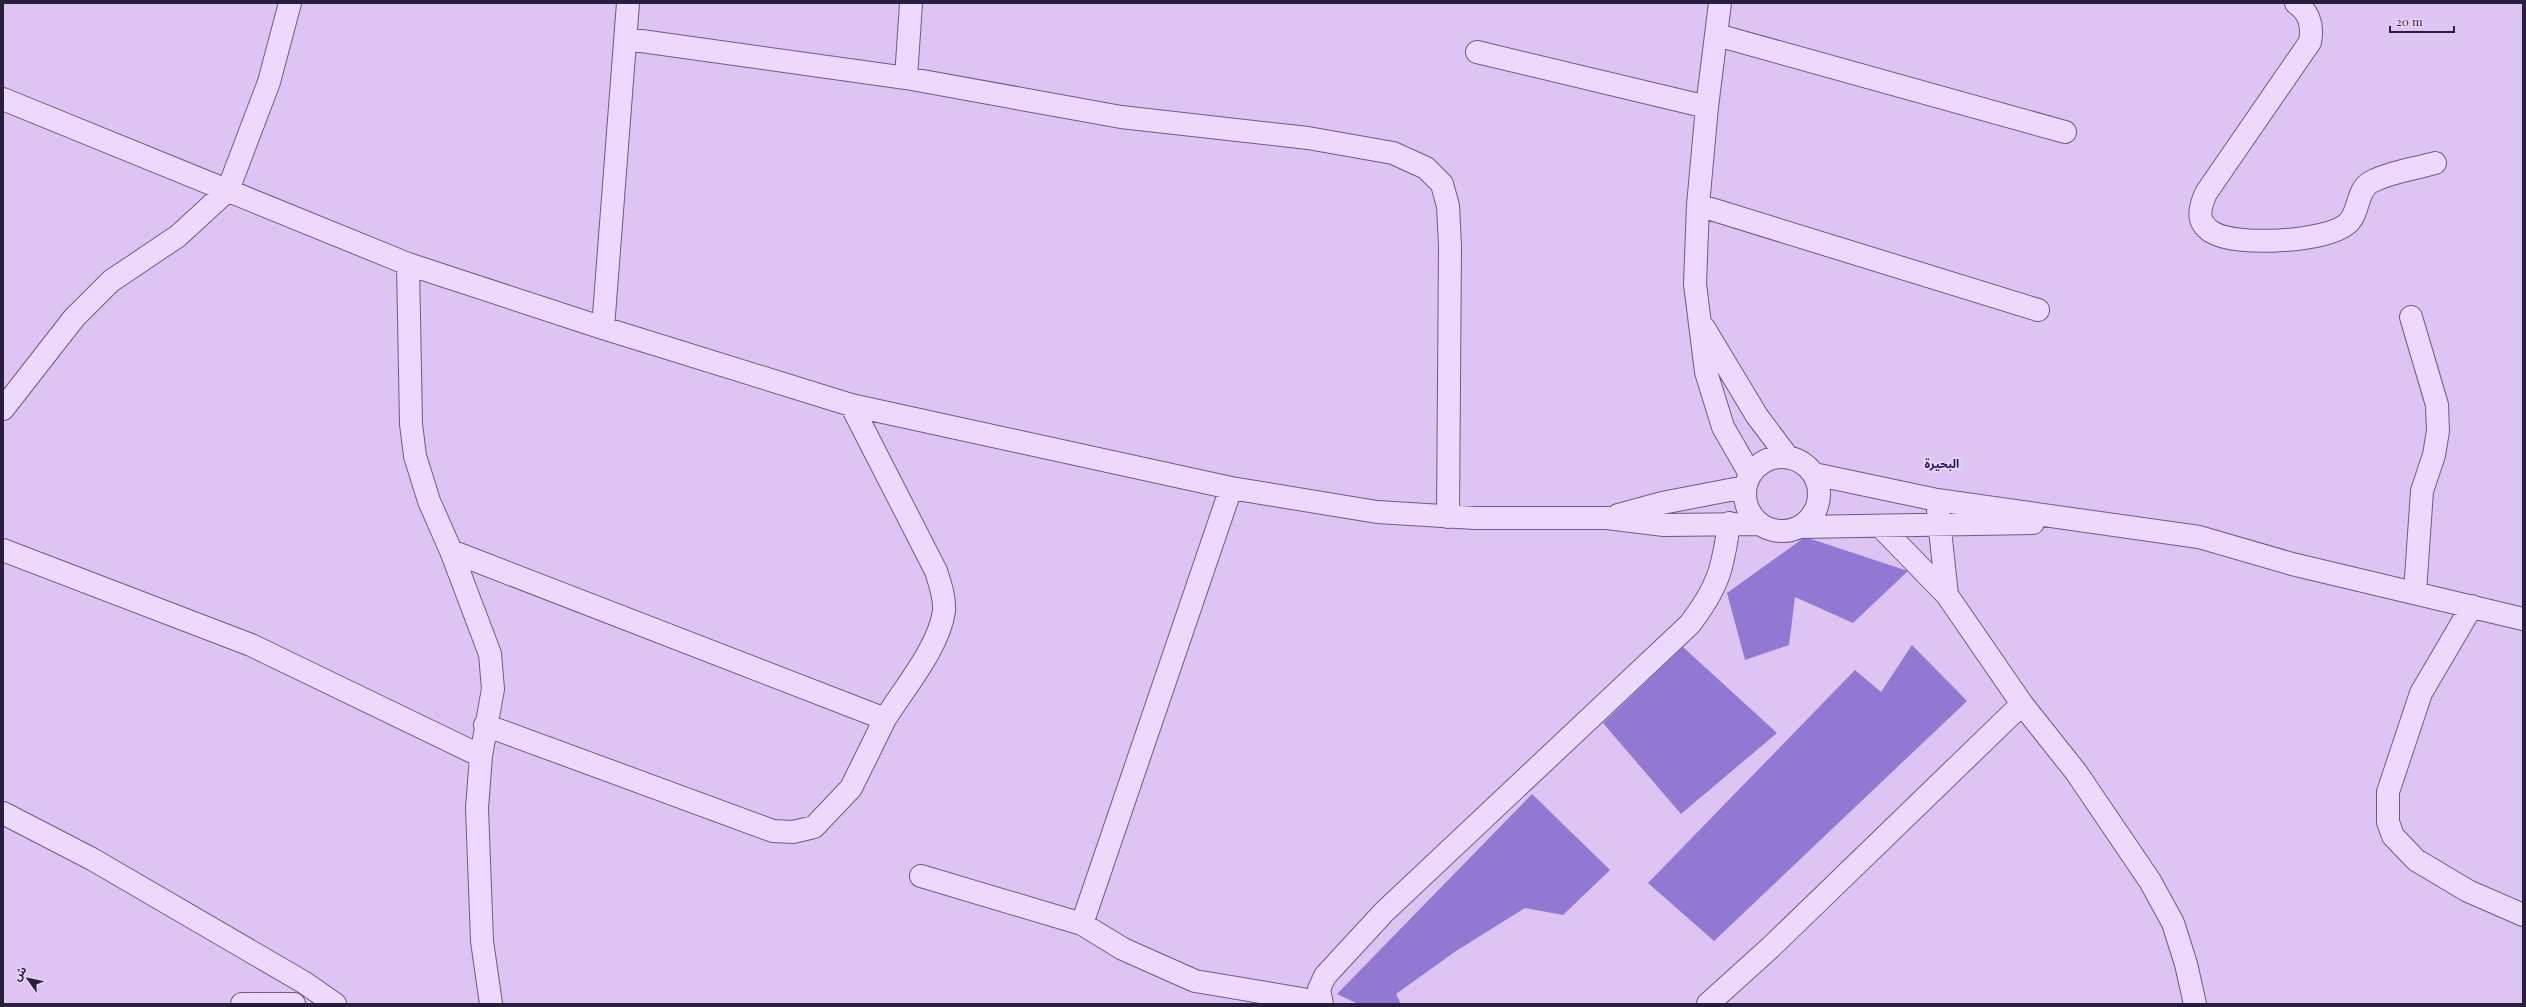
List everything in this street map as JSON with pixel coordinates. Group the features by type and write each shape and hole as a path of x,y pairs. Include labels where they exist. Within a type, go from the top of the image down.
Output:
{"street":[{"path":"3,409 74,318 85,307 111,282 178,236 228,190 269,82 290,3"},
{"path":"603,328 628,3"},
{"path":"906,78 912,3"},
{"path":"1702,326 1757,416 1787,456 1802,462 1814,474 1819,485 1817,508 1811,519 1801,527 1788,532 1772,531 1759,524 1747,508 1748,481 1723,427 1706,372 1702,326 1695,284 1698,205 1707,107 1720,3"},
{"path":"2296,3 2310,21 2313,29 2310,42 2206,193 2201,204 2200,217 2203,226 2218,236 2249,240 2298,240 2340,229 2348,223 2357,209 2364,189 2369,183 2382,177 2435,163"},
{"path":"1717,35 2065,132"},
{"path":"626,38 906,78 1122,117 1308,138 1393,153 1426,168 1442,184 1448,206 1450,254 1448,517"},
{"path":"1477,52 1707,107"},
{"path":"3,99 408,264 603,328 851,405 1231,488 1377,512 1448,517 1607,518 1664,525 1729,523 1759,524"},
{"path":"1698,205 2038,310"},
{"path":"408,264 411,424 415,456 428,501 451,551 490,654 493,689 485,726 477,808 482,942 491,1004"},
{"path":"2411,317 2437,405 2438,431 2434,455 2422,491 2415,592"},
{"path":"485,726 773,832 793,832 814,827 851,788 885,719 938,635 944,610 942,591 936,572 851,405"},
{"path":"1607,518 1748,481 1766,460 1787,456"},
{"path":"1814,474 1937,500 2199,537 2292,564 2415,592 2523,619"},
{"path":"1082,924 1231,488"},
{"path":"1937,500 1947,595"},
{"path":"1801,527 1939,526 2092,522"},
{"path":"921,876 1082,924 1123,949 1195,981 1321,1003 1319,989 1325,976 1384,912 1690,624 1709,598 1718,580 1724,560 1729,523"},
{"path":"1881,526 1947,595 2022,704 2076,772 2150,881 2174,923 2186,964 2195,1004"},
{"path":"3,550 251,645 481,756"},
{"path":"451,551 885,719"},
{"path":"2472,606 2421,693 2388,792 2388,822 2393,836 2416,860 2468,891 2523,915"},
{"path":"1708,1004 1771,947 2022,704"},
{"path":"3,813 92,859 305,983 335,1004"},
{"path":"242,1004 294,1004"}],"building":[{"path":"1805,537 1908,571 1853,623 1795,597 1789,645 1745,660 1727,593"},
{"path":"1912,645 1967,701 1714,941 1648,883 1855,670 1881,692"},
{"path":"1683,647 1777,733 1681,814 1603,723"},
{"path":"1532,794 1610,870 1563,915 1525,908 1456,951 1396,994 1401,1004 1358,1004 1337,994"}],"district":[{"name":"البحيرة","path":"1942,464"}]}
